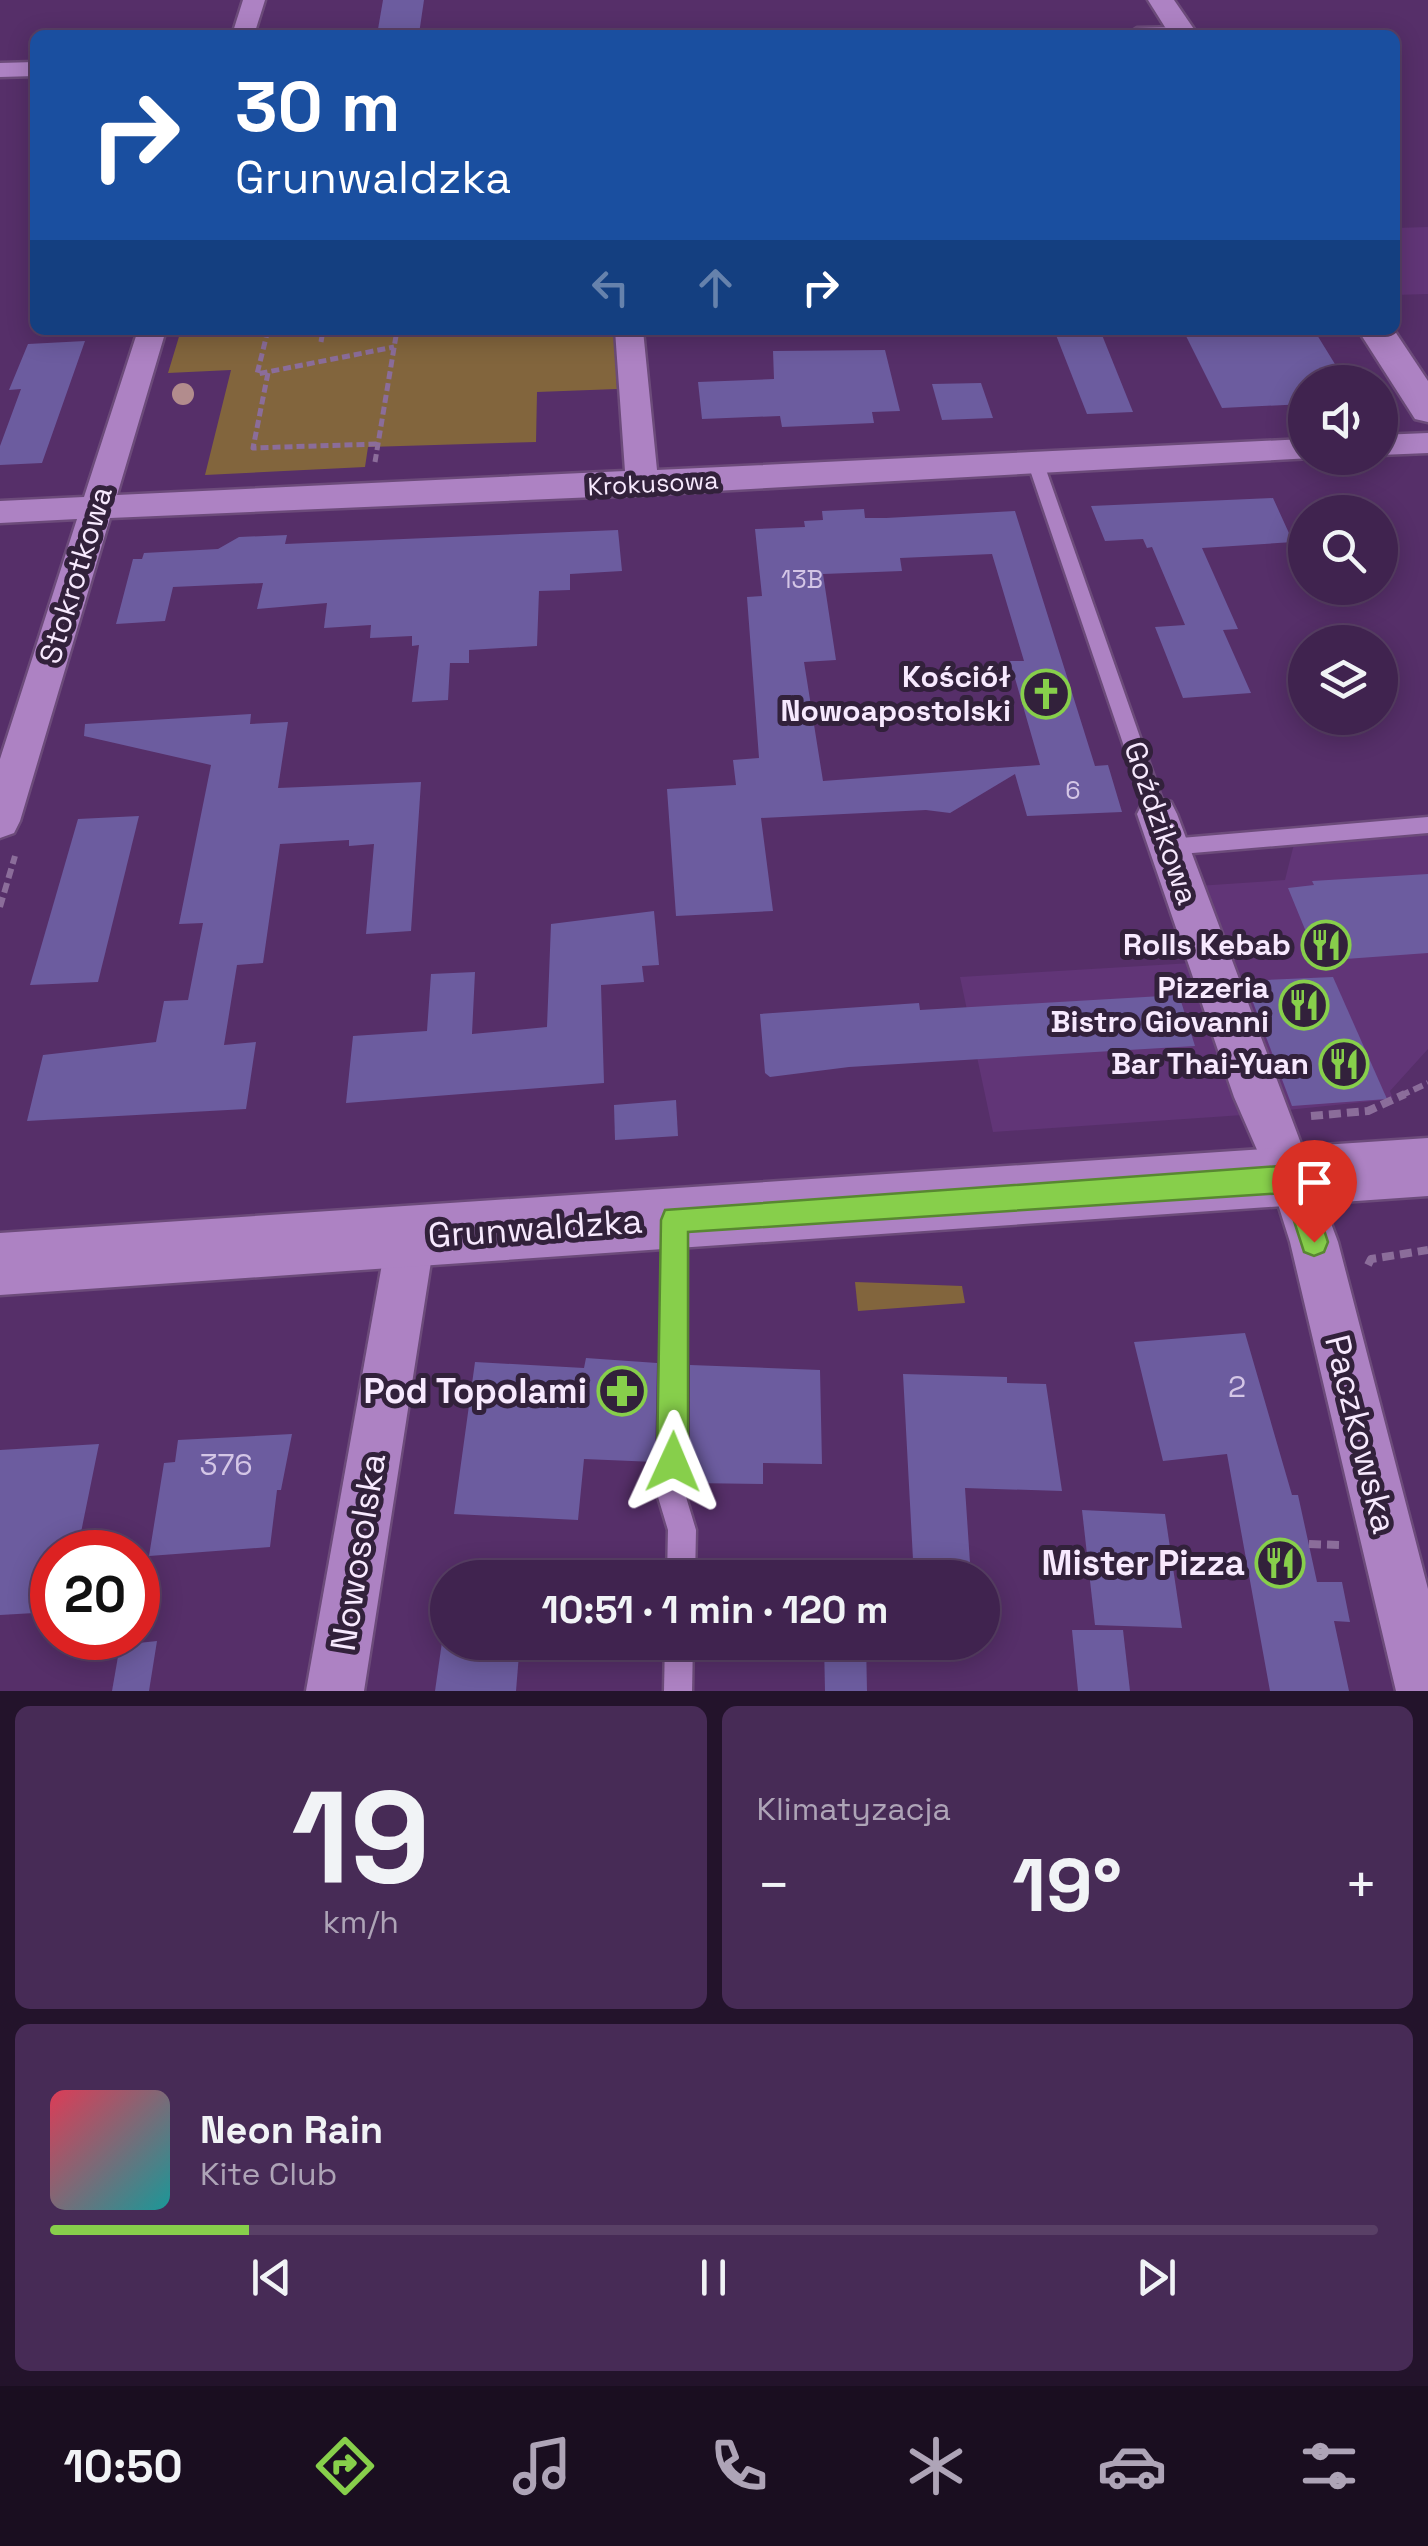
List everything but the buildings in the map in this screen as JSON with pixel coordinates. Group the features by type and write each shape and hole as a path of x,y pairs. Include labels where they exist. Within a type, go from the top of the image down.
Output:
{"street":[{"path":"245,30 254,0"},
{"path":"1161,0 1180,30"},
{"path":"0,70 30,69"},
{"name":"Stokrotkowa","path":"0,821 150,335"},
{"path":"630,335 642,484"},
{"path":"1379,335 1428,410"},
{"path":"1398,444 1428,443"},
{"name":"Krokusowa","path":"0,512 1288,450"},
{"name":"Goździkowa","path":"1163,831 1265,1121 1294,1179"},
{"name":"Grunwaldzka","path":"0,1264 1294,1179 1428,1166"},
{"name":"Paczkowska","path":"1294,1179 1314,1242 1425,1691"},
{"name":"Nowosolska","path":"335,1691 411,1236"}],"lane":[{"name":"Goździkowa","path":"1036,464 1163,831"},
{"path":"1163,831 1428,825"},
{"path":"675,1220 672,1497 682,1530 681,1560"},
{"path":"678,1689 679,1660"}],"path":[{"path":"267,335 257,374 394,347"},
{"path":"321,342 322,335"},
{"path":"370,496 395,335"},
{"path":"268,373 253,448 378,444"},
{"path":"1294,1118 1368,1112 1428,1084"},
{"path":"1364,1270 1371,1260 1428,1250"},
{"path":"1309,1544 1355,1546"}],"shaded area":[{"path":"1428,227 1428,294 1400,295 1400,228"},
{"path":"179,335 614,335 617,389 537,392 536,442 368,447 365,467 205,475 231,370 168,373"},
{"path":"1428,831 1428,1049 1390,1091 1393,1099 1278,1111 1197,886 1285,880 1295,840"},
{"path":"1192,963 1243,1115 993,1132 960,977"},
{"path":"855,1282 962,1286 965,1303 858,1311"}],"place":[{"name":"Kościół Nowoapostolski","path":"1046,694"},
{"name":"Rolls Kebab","path":"1326,945"},
{"name":"Pizzeria Bistro Giovanni","path":"1304,1005"},
{"name":"Bar Thai-Yuan","path":"1344,1064"},
{"name":"Pod Topolami","path":"622,1391"},
{"name":"Mister Pizza","path":"1280,1563"}],"route":[{"path":"673,1462 675,1220 1294,1179 1314,1242"}]}
